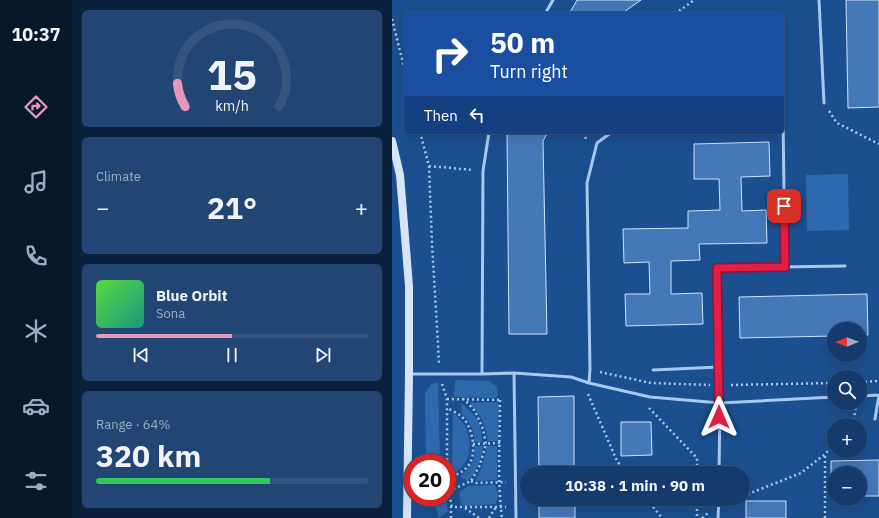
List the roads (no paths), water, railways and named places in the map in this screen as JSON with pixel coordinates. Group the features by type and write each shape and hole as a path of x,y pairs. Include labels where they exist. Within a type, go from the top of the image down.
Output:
{"main road":[{"path":"392,141 400,175 409,286 407,518"}],"lane":[{"path":"547,12 554,0"},
{"path":"819,0 824,103"},
{"path":"482,374 483,171 489,134"},
{"path":"589,383 587,183 597,143 609,134"},
{"path":"783,134 785,267"},
{"path":"719,466 720,403 717,268 845,266"},
{"path":"653,370 719,367"},
{"path":"514,373 516,518"},
{"path":"409,374 514,373 570,377 589,383 650,397 720,403 827,397"},
{"path":"867,396 879,395 875,419"},
{"path":"718,518 719,506"}]}
